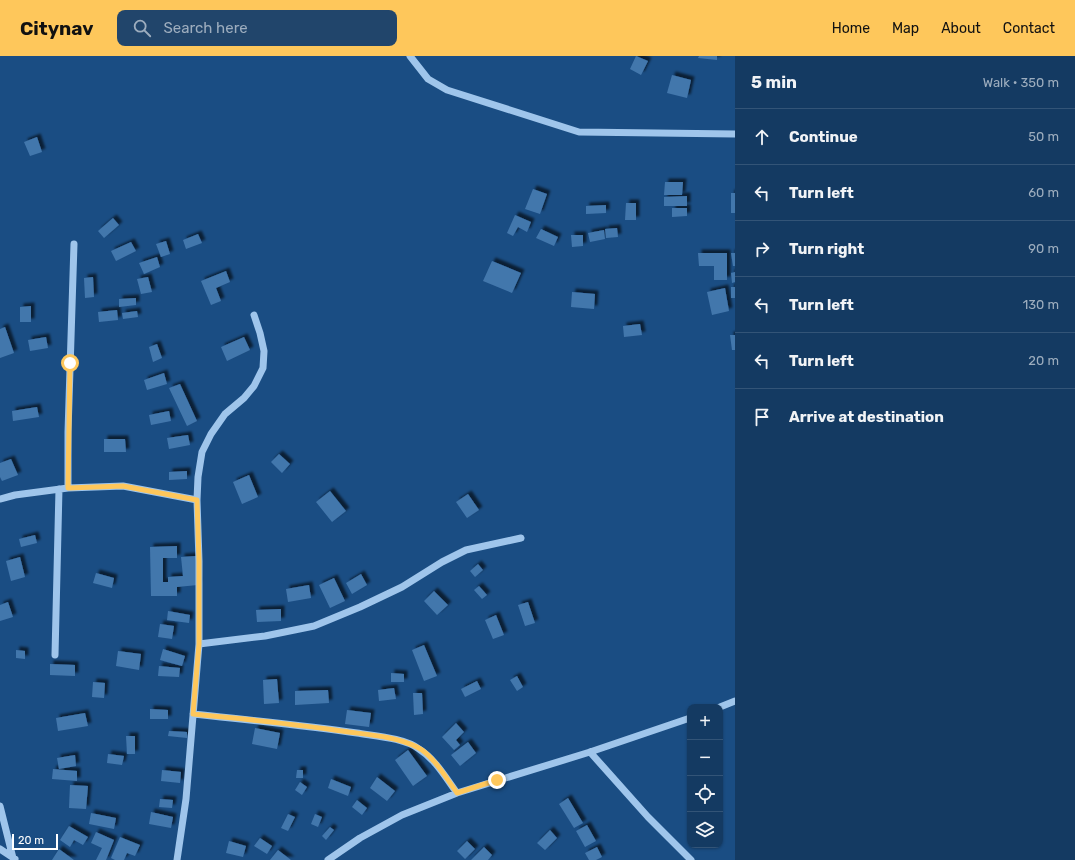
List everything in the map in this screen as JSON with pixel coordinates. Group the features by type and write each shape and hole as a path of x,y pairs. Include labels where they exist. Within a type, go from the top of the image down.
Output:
{"street":[{"path":"410,56 428,79 447,90 579,132 735,134"},
{"path":"68,488 74,244"},
{"path":"177,860 186,799 199,644 198,477 202,452 211,434 225,414 244,398 254,386 263,368 264,351 254,315"},
{"path":"0,499 15,495 68,488 123,486 197,500"},
{"path":"55,655 59,490"},
{"path":"199,644 265,636 314,626 360,607 402,587 442,562 466,550 521,538"},
{"path":"723,706 735,701"},
{"path":"193,714 332,729 404,742 418,748 430,757 457,793"},
{"path":"328,860 360,838 402,816 457,793 590,752 687,719"},
{"path":"590,752 648,817 691,860"},
{"path":"0,806 14,859"},
{"path":"0,849 14,859"}],"building":[{"path":"636,56 648,61 641,75 630,69"},
{"path":"699,56 717,56 717,60 698,58"},
{"path":"672,75 691,80 687,98 667,93"},
{"path":"37,137 42,152 30,156 24,142"},
{"path":"665,182 683,182 682,195 664,195"},
{"path":"533,189 547,194 540,214 525,209"},
{"path":"731,193 735,193 735,213 731,213"},
{"path":"687,196 687,206 664,206 664,197"},
{"path":"626,203 636,203 636,220 625,220"},
{"path":"606,205 606,213 586,214 586,206"},
{"path":"672,208 687,208 687,216 672,217"},
{"path":"515,215 531,222 527,232 518,227 513,236 507,233"},
{"path":"113,218 119,225 104,238 98,231"},
{"path":"617,228 618,237 606,238 605,229"},
{"path":"541,229 558,237 554,246 536,238"},
{"path":"604,230 605,239 590,242 588,233"},
{"path":"198,234 202,243 186,249 183,240"},
{"path":"571,235 583,235 583,246 572,247"},
{"path":"166,241 170,254 161,257 156,244"},
{"path":"131,242 136,251 116,261 111,251"},
{"path":"698,253 727,253 727,280 714,280 714,266 699,266"},
{"path":"731,253 735,253 735,266 733,266"},
{"path":"157,257 160,267 144,274 139,263"},
{"path":"492,261 521,273 512,293 483,281"},
{"path":"226,271 230,282 216,288 221,301 211,305 201,281"},
{"path":"735,272 735,282 732,283 731,273"},
{"path":"93,277 94,297 85,298 84,278"},
{"path":"148,277 152,292 141,294 137,279"},
{"path":"731,287 735,287 735,298 731,298"},
{"path":"725,288 729,311 712,315 707,292"},
{"path":"572,292 595,294 594,309 571,307"},
{"path":"136,298 136,305 119,307 119,299"},
{"path":"31,306 31,322 20,322 20,307"},
{"path":"117,310 118,320 99,322 98,312"},
{"path":"137,311 138,317 123,319 122,313"},
{"path":"640,324 642,335 624,337 623,326"},
{"path":"5,327 14,353 0,358 0,329"},
{"path":"730,335 735,335 735,350 732,350"},
{"path":"46,337 48,348 30,351 28,340"},
{"path":"244,337 250,350 227,361 221,347"},
{"path":"157,344 162,358 153,362 149,347"},
{"path":"164,373 167,384 147,390 144,380"},
{"path":"180,384 197,421 187,426 169,388"},
{"path":"37,407 39,417 13,421 12,411"},
{"path":"169,411 171,421 151,425 149,415"},
{"path":"188,435 190,445 169,449 167,438"},
{"path":"104,439 125,439 126,452 104,452"},
{"path":"279,454 290,464 282,473 271,462"},
{"path":"11,459 18,475 2,481 0,477 0,463"},
{"path":"187,471 187,479 169,480 169,472"},
{"path":"249,475 258,497 242,504 233,482"},
{"path":"330,491 346,511 332,522 316,502"},
{"path":"468,494 479,510 467,518 456,502"},
{"path":"35,535 37,543 21,547 19,539"},
{"path":"177,546 177,558 163,558 163,582 168,582 168,577 183,576 181,557 196,556 198,585 177,587 177,596 151,596 150,547"},
{"path":"20,557 25,577 11,581 6,561"},
{"path":"478,564 483,570 475,577 470,571"},
{"path":"96,573 114,578 112,588 93,583"},
{"path":"361,574 367,585 352,594 346,583"},
{"path":"334,578 345,601 330,608 319,585"},
{"path":"309,585 311,598 288,602 286,589"},
{"path":"479,586 487,595 482,599 474,590"},
{"path":"434,591 448,605 437,615 424,601"},
{"path":"8,602 13,617 0,621 0,605"},
{"path":"528,602 535,623 525,626 518,605"},
{"path":"281,609 281,621 257,622 256,610"},
{"path":"168,611 190,615 189,623 167,620"},
{"path":"496,615 504,635 493,639 485,620"},
{"path":"160,624 174,626 172,639 158,637"},
{"path":"424,645 437,676 424,681 412,650"},
{"path":"163,649 185,656 182,666 160,660"},
{"path":"16,650 25,651 25,659 16,658"},
{"path":"118,651 141,654 139,670 116,666"},
{"path":"50,664 75,665 75,676 50,675"},
{"path":"159,666 180,668 179,677 158,676"},
{"path":"391,673 404,674 404,682 391,682"},
{"path":"517,676 523,687 517,691 510,680"},
{"path":"277,679 279,703 264,704 263,680"},
{"path":"477,681 481,689 465,697 461,689"},
{"path":"93,682 105,683 104,698 92,697"},
{"path":"394,688 396,699 379,701 378,690"},
{"path":"328,690 329,703 295,705 295,691"},
{"path":"413,693 422,693 423,714 414,715"},
{"path":"150,709 168,710 168,719 150,719"},
{"path":"347,710 371,713 369,727 345,724"},
{"path":"85,713 88,726 58,731 56,718"},
{"path":"456,723 464,732 456,740 460,745 454,750 442,737"},
{"path":"255,728 280,733 277,749 252,744"},
{"path":"169,731 187,732 187,738 168,736"},
{"path":"126,736 135,736 135,754 127,754"},
{"path":"468,742 476,753 460,766 451,755"},
{"path":"408,750 427,776 413,786 395,760"},
{"path":"108,754 124,756 122,765 107,763"},
{"path":"75,755 76,766 59,769 57,758"},
{"path":"53,769 77,771 77,781 52,779"},
{"path":"162,770 181,772 180,783 161,781"},
{"path":"297,770 303,770 303,778 296,778"},
{"path":"377,777 395,791 387,801 370,788"},
{"path":"331,779 351,787 348,796 328,788"},
{"path":"300,782 307,787 302,795 295,790"},
{"path":"70,785 88,786 86,809 69,808"},
{"path":"568,798 583,823 574,828 559,804"},
{"path":"160,799 173,800 172,808 159,807"},
{"path":"357,800 367,808 362,815 352,807"},
{"path":"151,812 173,817 171,828 149,824"},
{"path":"91,813 116,818 114,829 89,824"},
{"path":"288,814 295,817 288,831 281,828"},
{"path":"315,814 322,817 318,827 311,824"},
{"path":"587,825 596,841 585,847 576,831"},
{"path":"69,826 88,837 83,845 74,840 70,847 60,840"},
{"path":"330,827 334,830 326,840 322,836"},
{"path":"550,830 557,838 545,850 537,843"},
{"path":"96,832 114,840 106,860 96,860 102,848 91,843"},
{"path":"120,837 140,845 135,856 127,853 124,860 115,860 111,858"},
{"path":"260,838 272,846 267,854 254,846"},
{"path":"229,841 246,846 243,857 226,853"},
{"path":"467,841 475,849 465,859 457,851"},
{"path":"484,847 492,855 488,860 471,860"},
{"path":"597,847 602,857 596,860 589,860 585,853"},
{"path":"59,849 74,860 52,860"},
{"path":"278,850 291,860 270,860"}],"route":[{"path":"70,363 68,488 123,486 197,500 199,644 193,714 332,729 404,742 418,748 430,757 457,793 497,780"}]}
